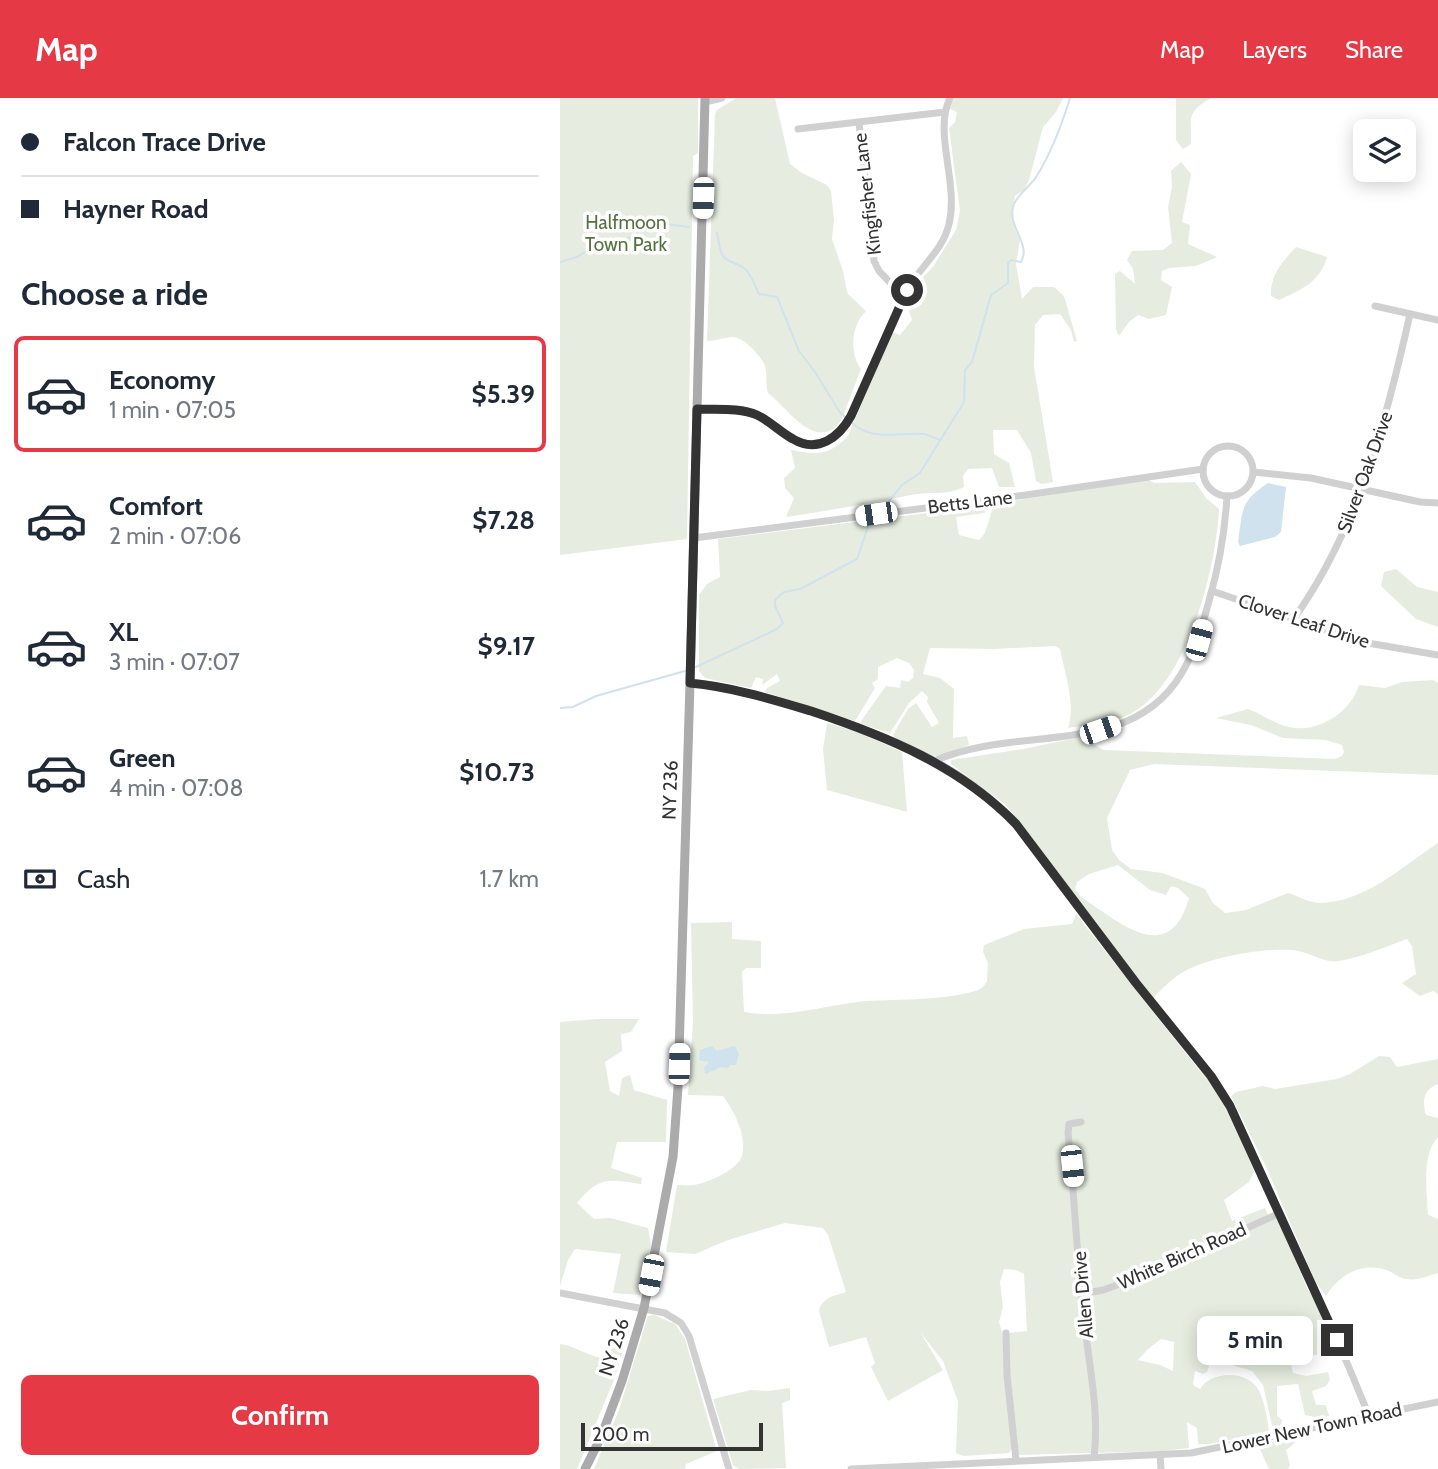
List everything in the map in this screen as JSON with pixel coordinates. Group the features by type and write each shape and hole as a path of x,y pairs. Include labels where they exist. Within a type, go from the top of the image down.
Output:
{"main road":[{"name":"NY 236","path":"585,1469 601,1437 622,1381 644,1308 673,1157 678,1087 705,100"}],"street":[{"path":"705,100 722,98"},
{"path":"697,409 754,414 804,444 821,443 842,431 915,276 945,238 953,190 944,124 950,98"},
{"path":"798,129 945,112"},
{"name":"Kingfisher Lane","path":"859,122 874,261 879,271 904,297"},
{"path":"1375,306 1438,320"},
{"name":"Silver Oak Drive","path":"1293,620 1332,559 1363,488 1395,385 1410,314"},
{"path":"1227,445 1242,449 1247,454 1254,472 1247,488 1241,493 1227,496 1213,491 1207,485 1203,470 1207,456 1213,450 1227,445"},
{"name":"Betts Lane","path":"694,538 1203,470"},
{"path":"1254,472 1311,478 1420,502 1438,503"},
{"path":"934,761 969,748 1100,730 1152,709 1188,666 1199,640 1225,532 1227,496"},
{"name":"Clover Leaf Drive","path":"1212,591 1362,642 1438,655"},
{"path":"690,683 717,685 754,694 848,723 893,741 934,761 984,793 1016,824 1136,983 1211,1076 1231,1107 1369,1416"},
{"name":"Allen Drive","path":"1080,1122 1069,1124 1068,1133 1095,1407 1097,1436 1094,1457"},
{"name":"White Birch Road","path":"1082,1294 1134,1279 1280,1213"},
{"path":"560,1293 666,1312 681,1323 689,1336 729,1469"},
{"path":"1006,1333 1007,1375 1016,1460"},
{"name":"Lower New Town Road","path":"851,1469 1191,1452 1438,1402"},
{"path":"1160,1455 1161,1469"}],"green space":[{"name":"Halfmoon Town Park","path":"560,98 698,98 698,153 693,156 687,539 560,555"},
{"path":"736,98 775,98 790,164 827,185 831,191 834,220 832,239 848,294 866,311 857,324 853,339 855,355 861,369 841,421 831,430 822,433 802,425 768,393 765,366 747,344 733,337 707,341 715,114"},
{"path":"954,98 1063,98 1056,112 1043,127 1029,180 1024,190 1015,196 1013,211 1015,229 1020,240 1016,264 1022,299 1033,287 1054,287 1064,296 1077,341 1074,342 1071,330 1060,314 1043,315 1035,325 1034,367 1053,482 1042,484 1036,481 1031,453 1017,430 993,430 994,454 1009,463 1015,487 999,487 992,468 968,469 963,476 964,487 951,491 918,494 786,517 794,498 785,488 784,478 795,468 791,450 808,453 828,451 848,436 892,332 900,335 912,320 907,304 921,279 933,267 956,230 960,211 949,128 955,122 957,112 948,108"},
{"path":"1176,98 1211,98 1194,112 1191,144 1183,149 1176,140"},
{"path":"1181,162 1191,174 1182,222 1190,225 1188,244 1217,257 1196,266 1162,271 1161,280 1172,287 1166,315 1149,319 1138,315 1119,336 1116,329 1115,274 1120,271 1135,284 1133,269 1127,260 1132,251 1163,250 1172,243 1168,207 1172,187 1171,171"},
{"path":"1296,247 1327,257 1315,279 1279,300 1271,296 1275,275"},
{"path":"1147,479 1154,483 1195,482 1206,498 1219,509 1217,534 1205,593 1182,652 1168,678 1150,699 1122,718 1068,728 1071,709 1069,689 1060,649 1055,646 930,648 923,674 940,678 954,689 953,738 967,736 969,745 939,756 930,756 893,735 908,709 916,703 932,727 939,723 927,702 928,697 922,691 909,703 890,733 861,724 886,686 900,688 901,680 908,682 913,678 914,670 909,663 897,658 878,667 878,679 872,683 875,688 855,721 765,692 780,681 777,674 762,685 763,679 756,677 751,688 705,678 699,671 699,595 707,584 720,577 718,539 984,506 985,513 956,517 959,535 979,540 985,533 994,504"},
{"path":"1396,569 1417,587 1438,592 1438,627 1416,619 1381,586 1384,572"},
{"path":"1433,680 1438,683 1438,775 1154,764 1130,770 1107,818 1112,850 1119,860 1131,869 1163,873 1205,889 1213,903 1225,913 1246,910 1288,893 1320,903 1352,897 1382,882 1438,843 1438,994 1433,991 1420,996 1402,983 1416,974 1412,946 1407,939 1339,961 1328,961 1292,950 1268,950 1227,957 1186,971 1170,981 1153,998 1006,805 951,764 951,760 1096,734 1093,744 1104,750 1335,759 1344,752 1342,745 1326,740 1283,738 1251,725 1216,718 1248,709 1284,726 1311,727 1332,719 1341,712 1355,695 1359,685 1385,688 1402,682","holes":["1118,865 1150,890 1166,895 1171,886 1178,888 1189,898 1180,919 1169,931 1156,935 1126,927 1081,897 1075,889 1077,882 1089,874"]},
{"path":"827,723 858,732 902,752 907,812 827,790 823,749"},
{"path":"1076,914 1218,1094 1232,1117 1254,1171 1249,1182 1224,1200 1232,1221 1265,1208 1268,1215 1100,1288 1102,1293 1135,1282 1278,1217 1308,1291 1314,1295 1330,1336 1322,1354 1290,1359 1293,1373 1306,1376 1328,1372 1330,1380 1326,1386 1312,1391 1316,1405 1326,1405 1329,1416 1319,1418 1305,1415 1298,1384 1277,1386 1277,1416 1282,1420 1281,1429 1273,1430 1263,1385 1252,1371 1232,1365 1236,1359 1230,1352 1221,1354 1202,1348 1197,1356 1207,1359 1209,1366 1203,1374 1195,1371 1193,1385 1200,1389 1205,1383 1220,1376 1245,1378 1258,1389 1269,1432 1198,1444 1197,1428 1187,1422 1189,1448 1018,1455 1009,1379 1008,1333 1027,1331 1024,1274 1004,1269 1000,1282 1003,1307 999,1322 1004,1338 1012,1448 1009,1453 963,1456 956,1453 958,1401 943,1361 920,1332 943,1370 888,1401 871,1367 875,1363 866,1337 829,1347 819,1311 826,1300 846,1292 828,1235 823,1228 785,1223 728,1240 695,1254 666,1252 677,1185 694,1185 720,1176 738,1163 743,1151 742,1134 732,1109 723,1096 688,1095 693,1022 691,923 732,922 732,939 761,941 761,968 746,968 742,972 744,1012 758,1014 801,1012 857,1002 946,997 975,991 982,988 987,981 988,963 983,952 984,945 1024,929 1072,924","holes":["1161,1339 1174,1342 1173,1371 1138,1360"]},
{"path":"639,1019 631,1032 621,1034 622,1051 605,1062 610,1091 619,1096 622,1078 630,1075 634,1090 667,1100 666,1142 617,1142 611,1168 642,1178 641,1184 612,1181 598,1184 577,1203 594,1219 610,1218 648,1228 651,1246 640,1295 613,1293 621,1254 575,1249 568,1260 560,1286 560,1022"},
{"path":"1379,1056 1390,1057 1397,1067 1438,1059 1438,1084 1429,1089 1424,1105 1426,1115 1438,1118 1438,1137 1429,1154 1426,1185 1428,1215 1438,1219 1438,1273 1410,1279 1377,1268 1359,1269 1344,1276 1326,1296 1316,1283 1268,1171 1231,1096 1236,1092 1263,1086 1275,1089 1337,1079"},
{"path":"654,1315 675,1324 685,1339 717,1451 686,1464 685,1469 594,1469 619,1410 648,1316"},
{"path":"631,1325 615,1377 577,1469 560,1469 560,1344 601,1358 608,1346 622,1342"},
{"path":"790,1388 790,1400 782,1403 786,1468 739,1469 733,1465 713,1399 751,1390"},
{"path":"1294,1437 1296,1442 1286,1450 1290,1465 1288,1469 1269,1469 1258,1445"}],"water":[{"path":"1268,483 1286,487 1281,532 1275,537 1240,546 1238,542 1244,508 1252,496"},
{"path":"712,1046 717,1051 735,1046 739,1054 736,1065 721,1067 705,1074 704,1068 709,1062 699,1060 700,1050"}],"waterway":[{"path":"886,505 902,485 920,473 964,402 965,370 972,362 991,295 1008,283 1008,263 1011,260 1021,262 1023,255 1013,219 1014,204 1043,165 1070,98"},
{"path":"560,262 577,257 593,247 623,241 651,227 667,224 689,227"},
{"path":"717,233 723,256 747,271 759,294 777,297 799,351 845,417"},
{"path":"852,423 860,429 877,434 924,434 940,440"},
{"path":"696,667 777,629 783,623 775,600 784,592 800,589 857,559 869,524 874,519"},
{"path":"560,708 573,707 596,696 685,671"}],"route":[{"path":"907,290 851,416 842,431 832,439 804,444 754,414 697,409 690,683 717,685 754,694 848,723 893,741 963,778 1004,811 1211,1076 1230,1106 1337,1340"}]}
